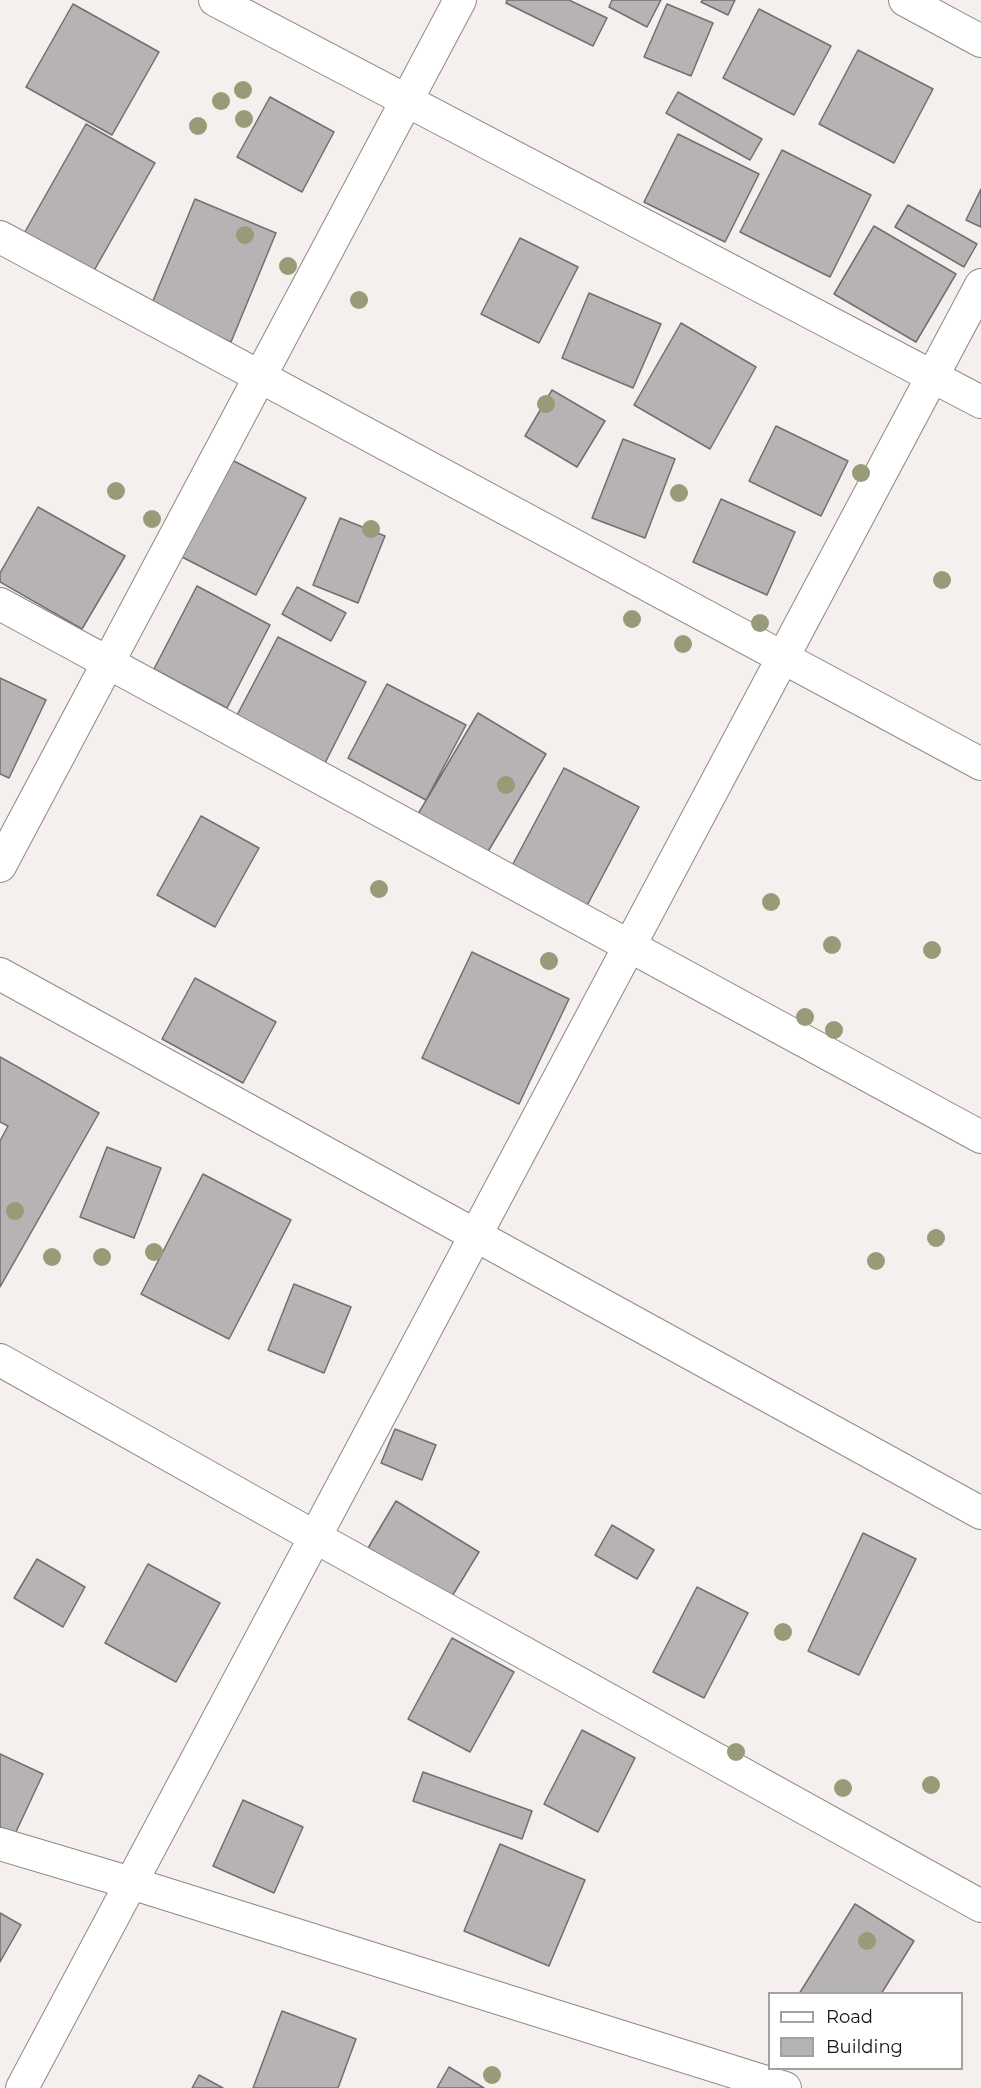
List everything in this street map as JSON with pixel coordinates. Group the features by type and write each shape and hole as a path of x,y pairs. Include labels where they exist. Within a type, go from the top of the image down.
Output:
{"street":[{"path":"216,0 981,402"},
{"path":"0,866 460,0"},
{"path":"905,0 981,41"},
{"path":"0,237 981,764"},
{"path":"22,2088 981,285"},
{"path":"0,604 981,1137"},
{"path":"0,974 981,1513"},
{"path":"0,1360 981,1906"},
{"path":"0,1844 785,2088"}],"building":[{"path":"507,0 569,0 607,18 593,46 506,3"},
{"path":"612,0 661,0 647,27 609,7"},
{"path":"703,0 735,0 728,15 701,2"},
{"path":"73,4 159,52 112,135 26,87"},
{"path":"667,4 713,23 691,76 644,57"},
{"path":"759,9 831,46 794,115 723,78"},
{"path":"858,50 933,89 894,163 819,124"},
{"path":"678,92 762,139 750,160 666,113"},
{"path":"270,97 334,132 302,192 237,157"},
{"path":"86,124 155,163 91,276 22,237"},
{"path":"678,134 759,174 725,242 644,202"},
{"path":"782,150 871,195 830,277 740,232"},
{"path":"981,189 981,227 966,220"},
{"path":"195,199 276,233 231,342 150,308"},
{"path":"908,205 977,244 964,267 895,227"},
{"path":"874,226 956,274 916,342 834,294"},
{"path":"520,238 578,267 539,343 481,314"},
{"path":"589,293 661,324 633,388 562,358"},
{"path":"681,323 756,367 710,449 634,405"},
{"path":"552,390 605,421 577,467 525,436"},
{"path":"776,426 848,461 821,516 749,481"},
{"path":"623,439 675,459 645,538 592,518"},
{"path":"230,459 306,498 256,595 180,556"},
{"path":"721,499 795,532 767,595 693,562"},
{"path":"38,507 125,556 82,629 0,582 0,573"},
{"path":"340,518 385,536 358,603 313,585"},
{"path":"197,586 270,625 227,708 154,669"},
{"path":"297,587 346,613 331,641 282,614"},
{"path":"278,637 366,682 324,765 235,719"},
{"path":"0,678 46,700 9,778 0,774"},
{"path":"387,684 466,725 426,800 348,758"},
{"path":"478,713 546,754 483,860 415,819"},
{"path":"564,768 639,807 581,917 506,877"},
{"path":"201,816 259,848 215,927 157,895"},
{"path":"472,952 569,999 519,1104 422,1058"},
{"path":"195,978 276,1022 243,1083 162,1039"},
{"path":"0,1057 99,1113 0,1287 0,1141 8,1126 0,1122"},
{"path":"107,1147 161,1168 134,1238 80,1217"},
{"path":"203,1174 291,1220 229,1339 141,1294"},
{"path":"294,1284 351,1307 324,1373 268,1350"},
{"path":"395,1429 436,1445 422,1480 381,1463"},
{"path":"396,1501 479,1552 451,1598 368,1548"},
{"path":"612,1525 654,1550 637,1579 595,1555"},
{"path":"863,1533 916,1559 859,1675 808,1651"},
{"path":"37,1559 85,1587 63,1627 14,1598"},
{"path":"148,1564 220,1603 176,1682 105,1643"},
{"path":"697,1587 748,1613 704,1698 653,1672"},
{"path":"452,1638 514,1672 470,1752 408,1719"},
{"path":"582,1730 635,1758 598,1832 544,1804"},
{"path":"0,1754 43,1774 15,1834 0,1827"},
{"path":"423,1772 532,1811 522,1839 413,1801"},
{"path":"243,1800 303,1827 274,1893 213,1866"},
{"path":"500,1844 585,1880 549,1966 464,1931"},
{"path":"855,1904 914,1941 882,1992 800,1992"},
{"path":"0,1913 21,1925 0,1962"},
{"path":"282,2011 356,2039 338,2088 253,2088"},
{"path":"449,2067 484,2088 437,2088"},
{"path":"199,2075 223,2088 192,2088"}]}
